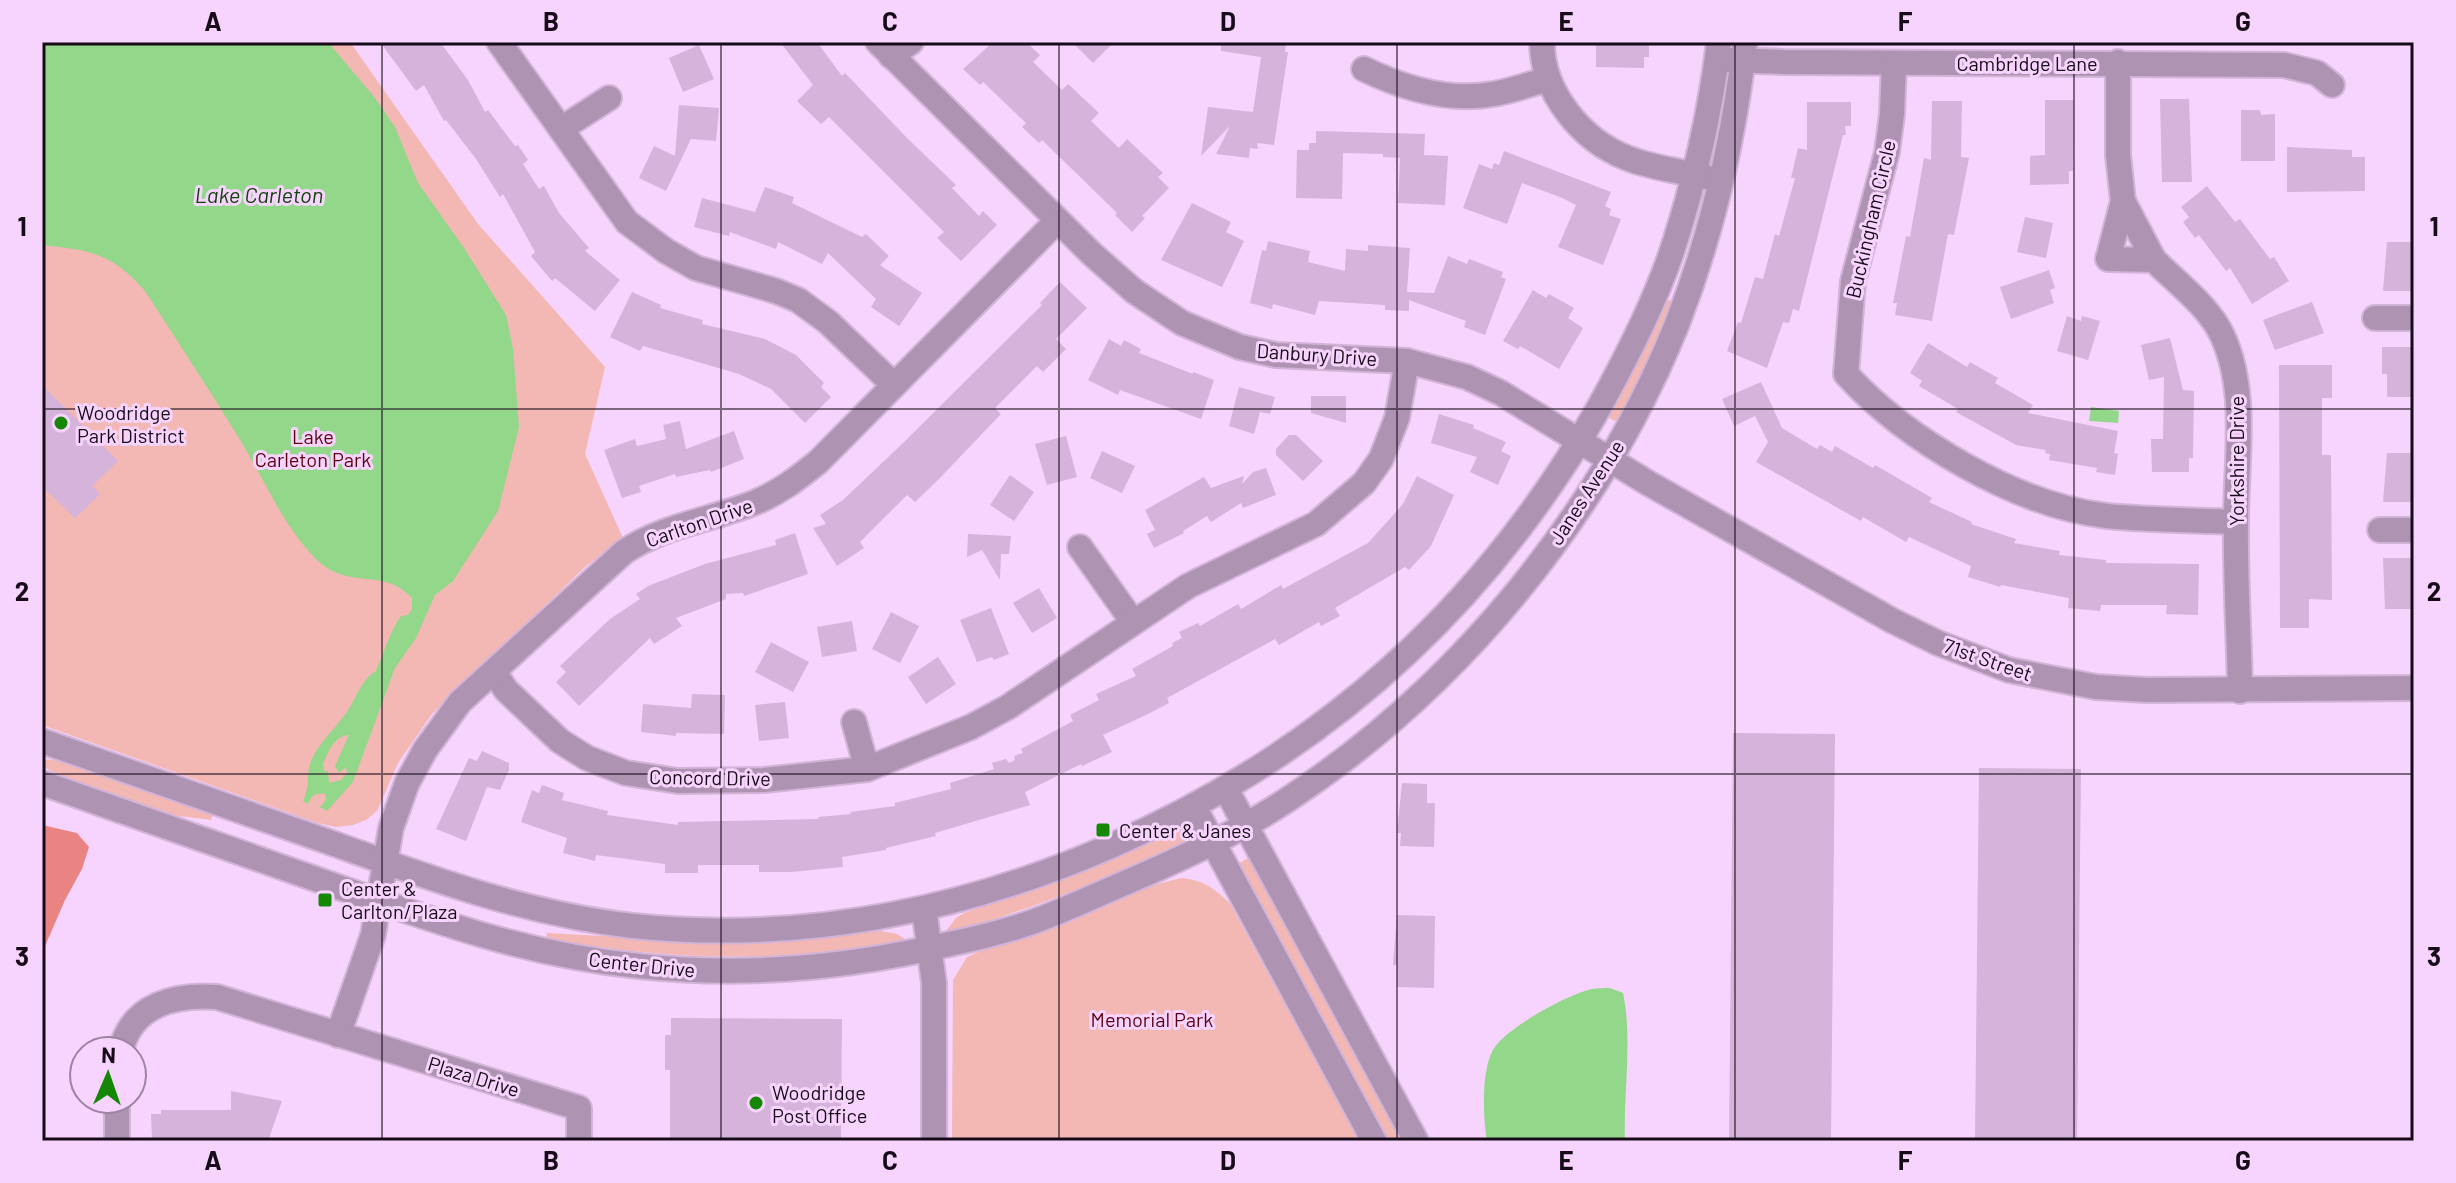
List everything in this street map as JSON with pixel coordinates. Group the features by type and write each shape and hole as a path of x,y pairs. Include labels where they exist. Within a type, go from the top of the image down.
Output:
{"street":[{"path":"499,42 627,222 666,251 696,268 798,300 828,322 894,385"},
{"path":"1542,42 1548,79 1574,119 1596,141 1626,158 1720,180"},
{"name":"Danbury Drive","path":"894,47 1057,221 1134,291 1174,318 1219,340 1276,355 1407,361 1467,377 1501,393 1609,457"},
{"name":"Cambridge Lane","path":"1718,50 1894,63 2284,65 2317,73 2332,85"},
{"name":"Janes Avenue","path":"1194,807 1342,711 1431,631 1508,545 1580,440 1618,374 1651,305 1670,257 1706,125 1718,50"},
{"name":"Janes Avenue","path":"1244,825 1286,801 1407,710 1458,660 1546,555 1609,457 1653,379 1677,323 1700,255 1733,129 1744,51"},
{"name":"Yorkshire Drive","path":"2118,62 2118,156 2123,201 2108,259 2154,260"},
{"name":"Buckingham Circle","path":"1894,63 1887,152 1853,281 1838,379 1928,443 1985,477 2060,505 2104,515 2236,522"},
{"path":"1364,69 1391,82 1458,96 1490,95 1548,79"},
{"path":"561,129 609,98"},
{"name":"Yorkshire Drive","path":"2123,201 2154,260 2209,315 2222,334 2230,354 2238,415 2236,522 2240,691"},
{"name":"Carlton Drive","path":"380,902 391,828 407,783 425,750 460,702 624,552 643,539 728,512 783,490 818,462 1057,221"},
{"path":"2375,318 2414,318"},
{"name":"Concord Drive","path":"494,672 506,690 560,741 587,758 626,773 678,781 764,780 867,769 971,727 1008,707 1188,586 1316,524 1364,483 1390,439 1407,361"},
{"name":"71st Street","path":"1609,457 1648,483 1893,621 1977,659 2037,676 2096,687 2240,691 2414,688"},
{"path":"2380,530 2414,530"},
{"path":"1080,547 1133,622"},
{"path":"854,722 867,769"},
{"name":"Center Drive","path":"42,741 486,896 533,908 646,927 724,931 794,928 839,924 924,909 987,893 1043,874 1194,807"},
{"name":"Center Drive","path":"42,783 442,924 512,945 644,967 700,971 788,969 887,958 1031,923 1212,843 1244,825"},
{"path":"1226,789 1416,1141"},
{"path":"1194,807 1374,1141"},
{"path":"338,1035 373,935 380,902"},
{"path":"924,909 934,983 934,1141"},
{"name":"Plaza Drive","path":"129,1035 141,1017 159,1003 177,997 217,997 579,1108 579,1141"},
{"path":"117,1115 117,1141"}],"green space":[{"name":"Lake Carleton Park","path":"42,42 350,42 478,224 605,367 585,454 623,538 585,567 432,714 398,763 377,811 366,820 336,827 318,823 42,725"},
{"path":"1666,299 1672,301 1653,356 1619,418 1614,421 1607,416"},
{"path":"42,759 65,761 213,814 211,820 171,815 57,774 42,766"},
{"path":"1176,829 1192,829 1202,833 1074,891 988,921 946,931 964,913 1067,878"},
{"path":"1248,858 1402,1141 1387,1141 1236,865"},
{"name":"Memorial Park","path":"1181,878 1208,886 1230,904 1359,1141 952,1141 953,980 967,957 1001,942 1096,910 1150,886"},
{"path":"881,931 905,939 881,946 839,951 729,957 619,950 546,939 547,933 732,943"}],"shaded area":[{"path":"42,825 77,833 89,847 82,869 42,953"}],"water":[{"name":"Lake Carleton","path":"42,42 328,42 395,127 418,183 506,315 513,349 519,427 498,511 453,581 435,595 416,638 395,668 353,782 327,811 320,807 326,800 325,794 314,795 308,804 303,801 310,764 363,684 376,671 397,622 412,609 412,598 389,583 340,574 315,558 282,515 203,381 145,291 133,278 122,268 99,256 42,245","holes":["349,735 335,766 339,773 346,767 347,773 341,780 329,783 328,771 324,771 325,759 336,741"]},
{"path":"2091,407 2119,411 2118,423 2089,421"},
{"path":"1610,988 1623,993 1626,1011 1625,1141 1487,1141 1484,1108 1486,1070 1499,1042 1523,1023 1568,998 1592,989"}],"building":[{"path":"380,42 440,42 468,80 485,112 488,110 515,146 518,145 528,160 523,164 539,189 544,186 559,213 589,248 585,251 620,280 595,311 555,278 552,281 531,256 535,252 503,194 500,197 476,159 444,121 424,85 416,91"},
{"path":"780,42 817,42 842,76 845,73 956,185 952,188 979,216 983,211 997,225 961,261 937,238 944,232 829,117 821,124 797,101 813,85"},
{"path":"993,42 1026,42 1040,55 1033,62 1062,90 1068,84 1099,113 1091,121 1119,148 1127,139 1163,173 1158,177 1169,188 1142,216 1145,218 1132,232 1115,215 1117,213 1042,140 1039,143 1022,127 1026,123 983,82 980,85 963,69"},
{"path":"1072,42 1114,42 1093,63"},
{"path":"1221,42 1286,42 1285,52 1288,52 1274,145 1257,143 1258,149 1250,148 1249,158 1216,154 1230,126 1201,156 1208,107 1253,112 1261,57 1221,51"},
{"path":"1596,42 1649,42 1649,57 1644,57 1644,68 1596,67"},
{"path":"699,45 714,79 683,92 669,58"},
{"path":"2160,99 2189,99 2192,182 2162,182"},
{"path":"2045,100 2074,100 2073,171 2069,171 2069,184 2030,185 2030,156 2045,155"},
{"path":"1932,101 1962,101 1961,157 1969,158 1954,235 1948,234 1932,321 1895,315 1897,303 1893,303 1906,236 1910,237 1924,158 1931,160"},
{"path":"1807,102 1851,102 1851,126 1845,126 1846,135 1843,135 1799,311 1793,309 1789,323 1783,322 1767,368 1727,351 1738,322 1741,323 1755,277 1763,279 1775,234 1779,236 1795,178 1791,178 1798,148 1807,150"},
{"path":"679,105 719,108 716,141 691,139 666,191 639,178 654,146 675,156"},
{"path":"2241,110 2260,110 2261,115 2275,114 2275,161 2241,161"},
{"path":"1316,131 1425,134 1424,155 1448,156 1445,205 1398,203 1400,158 1383,157 1383,154 1343,153 1342,199 1296,198 1297,150 1309,150 1309,143 1316,143"},
{"path":"2287,147 2352,150 2352,157 2365,157 2365,191 2287,192"},
{"path":"1504,151 1611,192 1605,206 1611,209 1609,215 1621,219 1603,265 1558,247 1576,205 1560,197 1522,183 1507,224 1463,208 1479,164 1492,169 1494,163 1499,165"},
{"path":"2207,186 2235,222 2240,219 2270,259 2274,257 2289,281 2252,304 2230,268 2226,271 2199,235 2195,238 2183,222 2189,217 2181,207"},
{"path":"765,187 794,197 792,203 862,237 866,234 889,256 880,265 922,293 899,326 871,307 876,299 828,253 822,264 778,242 776,249 730,232 729,236 694,227 702,198 755,212"},
{"path":"1192,203 1231,222 1226,232 1244,241 1222,287 1161,260"},
{"path":"2025,217 2053,223 2046,258 2017,252"},
{"path":"1268,241 1310,251 1308,262 1345,271 1346,249 1368,251 1368,245 1410,248 1407,292 1434,293 1448,256 1467,264 1469,259 1503,272 1501,277 1506,279 1485,335 1464,327 1466,321 1409,300 1409,311 1385,310 1385,305 1319,301 1315,315 1273,304 1272,309 1250,303 1262,250 1266,251"},
{"path":"2387,242 2414,242 2414,291 2383,291"},
{"path":"2049,270 2055,288 2050,290 2054,303 2011,319 2000,287"},
{"path":"1060,282 1087,308 1056,339 1066,349 1043,372 1037,366 995,408 1001,414 938,480 915,502 907,495 860,542 864,548 837,566 813,528 826,524 820,515 843,500 902,444 1042,305 1040,303"},
{"path":"1533,290 1546,298 1549,294 1574,308 1568,318 1583,328 1559,369 1520,346 1518,349 1503,341"},
{"path":"632,292 661,305 660,308 703,320 702,324 765,339 796,355 824,383 821,387 831,397 805,423 771,389 739,374 643,346 640,351 610,337"},
{"path":"2312,302 2324,333 2275,350 2263,320"},
{"path":"2067,316 2081,321 2082,316 2100,321 2088,360 2057,351"},
{"path":"2170,338 2183,390 2194,391 2193,458 2189,458 2189,472 2152,472 2151,439 2163,439 2164,377 2149,380 2141,345"},
{"path":"1109,339 1121,346 1124,340 1141,349 1139,353 1214,380 1201,419 1120,390 1118,395 1088,380"},
{"path":"1928,343 1967,367 1970,362 1998,378 1995,383 2033,405 2028,413 2118,431 2114,453 2118,454 2115,475 2096,472 2097,468 2049,460 2050,454 2045,453 2046,450 2016,445 1956,412 1958,409 1919,386 1922,381 1910,373"},
{"path":"2382,347 2414,347 2414,397 2387,397 2387,374 2382,374"},
{"path":"2279,365 2332,365 2332,398 2322,398 2322,455 2331,455 2332,600 2309,599 2309,628 2280,628"},
{"path":"1761,382 1782,428 1817,449 1820,445 1832,452 1835,446 1873,468 1875,465 1932,498 1929,502 1971,524 2016,539 2014,543 2060,551 2059,555 2106,560 2106,563 2199,564 2198,615 2166,614 2167,605 2101,605 2100,611 2068,608 2069,598 2000,587 1968,577 1971,566 1909,537 1906,542 1863,517 1861,521 1756,462 1768,442 1755,416 1734,426 1722,399"},
{"name":"Woodridge Park District","path":"42,385 118,461 92,486 100,494 75,518 42,486"},
{"path":"1239,387 1275,397 1270,414 1260,412 1254,434 1229,426"},
{"path":"1311,396 1346,396 1346,423 1311,413"},
{"path":"1439,414 1474,425 1473,428 1506,442 1501,451 1511,456 1498,485 1470,472 1477,457 1431,443"},
{"path":"680,421 686,449 734,431 744,459 711,472 676,477 675,474 639,486 641,492 622,498 604,450 635,439 637,446 666,439 663,425"},
{"path":"1289,435 1296,435 1323,461 1303,481 1276,455 1276,449"},
{"path":"1066,436 1077,477 1047,485 1035,444"},
{"path":"1102,451 1135,466 1122,493 1090,478"},
{"path":"2387,453 2414,453 2414,502 2383,502"},
{"path":"1266,468 1276,495 1243,508 1241,503 1211,522 1207,516 1184,533 1154,548 1147,534 1155,530 1145,510 1204,477 1211,488 1244,476 1242,484 1253,472"},
{"path":"1010,475 1034,492 1014,521 990,505"},
{"path":"1417,476 1454,495 1431,546 1409,570 1405,567 1335,608 1340,616 1321,626 1319,622 1279,645 1275,639 1167,698 1169,703 1103,735 1112,752 1025,792 1030,805 886,850 842,857 843,867 791,872 759,872 759,865 698,865 698,873 665,873 665,864 596,855 595,861 563,853 567,838 521,822 532,790 539,793 542,785 564,793 562,800 608,811 607,815 678,825 678,822 819,819 895,806 895,803 951,789 950,783 994,769 992,763 1015,760 1014,756 1023,753 1021,749 1073,721 1070,715 1099,700 1096,694 1136,676 1132,669 1173,646 1172,643 1182,638 1179,632 1198,623 1200,626 1238,604 1241,609 1281,585 1283,589 1368,543 1403,504"},
{"path":"795,533 808,574 744,596 743,593 726,594 726,599 676,618 682,626 654,644 650,638 579,706 556,682 566,672 560,666 610,619 640,599 636,594 648,586 705,564 776,545 775,540"},
{"path":"968,534 1011,536 1009,554 1001,554 1000,580 982,550 967,557"},
{"path":"2383,558 2414,558 2414,609 2385,609"},
{"path":"1039,588 1057,618 1032,633 1013,603"},
{"path":"991,608 1009,654 977,662 960,620"},
{"path":"891,612 919,626 900,663 872,649"},
{"path":"852,621 857,651 822,657 817,627"},
{"path":"771,642 809,662 793,692 755,672"},
{"path":"938,657 956,684 926,704 908,677"},
{"path":"692,694 725,695 724,734 676,733 676,736 641,732 643,704 691,708"},
{"path":"785,702 789,738 759,741 755,705"},
{"path":"1733,733 1835,734 1831,1141 1729,1141"},
{"path":"482,751 509,763 509,770 500,790 487,787 466,841 436,829 469,758 477,761"},
{"path":"1979,768 2081,769 2077,1141 1975,1141"},
{"path":"1402,783 1427,784 1427,803 1435,803 1434,847 1400,846 1401,833 1397,833"},
{"path":"1397,915 1435,916 1434,988 1397,987 1397,965 1393,965"},
{"name":"Woodridge Post Office","path":"671,1018 842,1019 841,1141 670,1141 670,1070 665,1070 665,1035 671,1035"},
{"path":"231,1091 282,1101 268,1141 152,1141 151,1114 161,1114 161,1110 231,1110"}],"place":[{"name":"Woodridge Park District","path":"61,423"},
{"name":"Center & Janes","path":"1103,830"},
{"name":"Center & Carlton/Plaza","path":"325,900"},
{"name":"Woodridge Post Office","path":"756,1103"}]}
